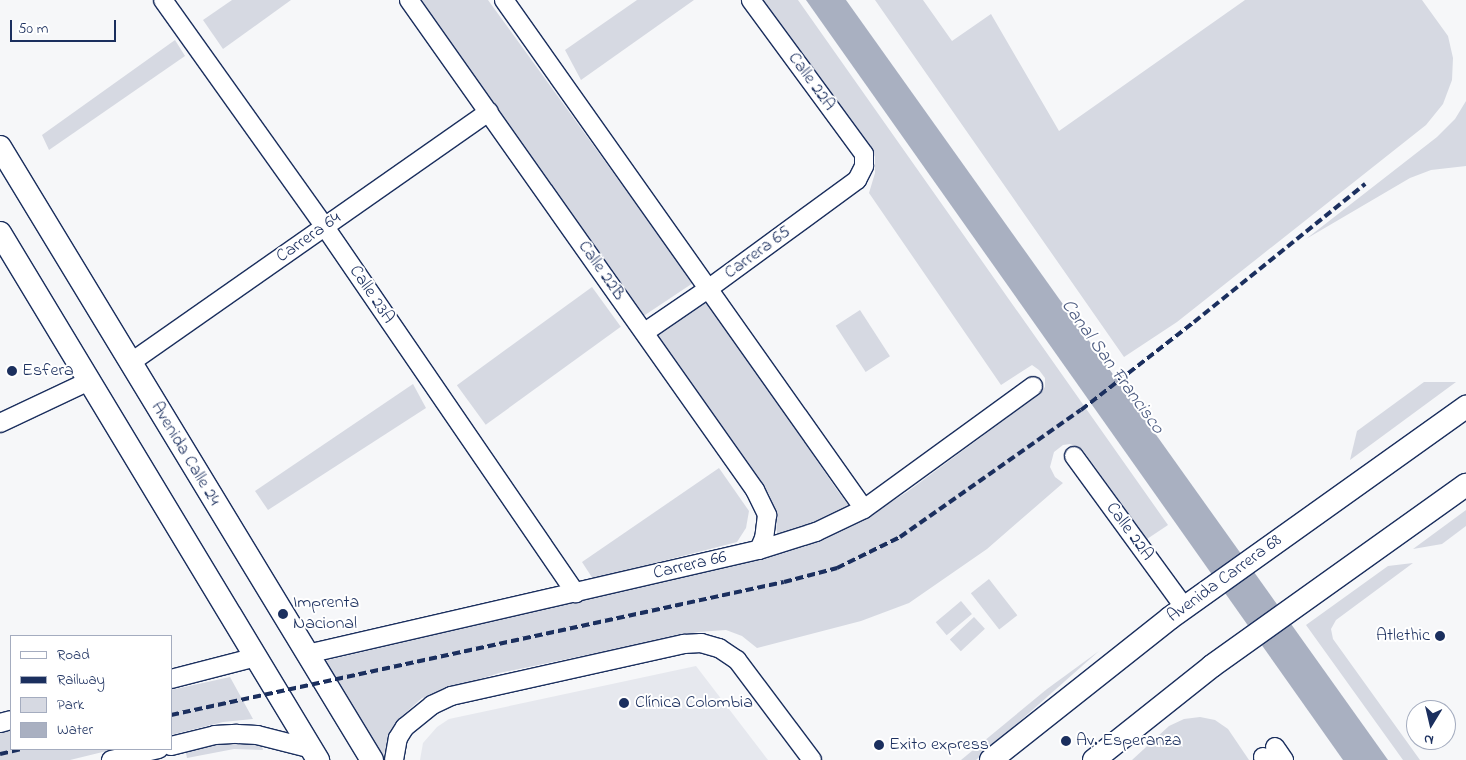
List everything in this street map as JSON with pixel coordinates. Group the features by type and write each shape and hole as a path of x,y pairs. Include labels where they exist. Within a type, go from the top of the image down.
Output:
{"main road":[{"name":"Avenida Calle 24","path":"0,147 372,760"},
{"path":"0,233 315,755"},
{"name":"Avenida Carrera 68","path":"991,760 1094,676 1210,589 1466,407"},
{"path":"1094,760 1165,702 1247,641 1466,485"}],"street":[{"name":"Calle 23A","path":"163,0 324,227 576,592"},
{"name":"Calle 22B","path":"408,0 645,332 755,490 764,506 767,525 759,550"},
{"path":"504,0 864,509"},
{"name":"Calle 22A","path":"751,0 864,154 864,166"},
{"name":"Carrera 64","path":"130,363 489,112"},
{"name":"Carrera 65","path":"645,332 708,289 857,180 864,166"},
{"path":"0,424 89,381"},
{"name":"Carrera 66","path":"308,654 759,550 816,532 864,509 1033,386"},
{"name":"Calle 22A","path":"1074,456 1185,608"},
{"path":"394,760 398,738 406,727 432,705 451,696 684,644 701,643 719,648 737,660 812,760"},
{"path":"172,679 256,656"},
{"path":"172,746 215,735 257,735 315,755"},
{"path":"111,760 154,750"}],"shaded area":[{"name":"Clínica Colombia","path":"696,666 768,760 420,760 423,743 437,727 449,719"}],"green space":[{"path":"232,0 291,0 223,49 203,20"},
{"path":"421,0 488,0 693,283 642,317"},
{"path":"637,0 694,0 581,80 565,50"},
{"path":"762,0 798,0 1168,525 1147,539 1082,449 1070,444 1063,445 1054,452 1050,467 1055,477 1063,483 987,549 909,603 861,621 757,648 742,636 726,630 698,632 499,673 422,698 403,715 390,732 384,757 324,661 789,551 865,518 907,492 1038,395 1045,387 1045,378 1032,365 1001,385 869,193 875,173 875,157 864,137"},
{"path":"875,0 923,0 952,41 991,14 1059,131 1245,0 1422,0 1448,36 1453,58 1452,80 1443,104 1426,125 1177,322 1124,357"},
{"path":"175,40 185,56 49,150 42,135"},
{"path":"1466,101 1466,166 1431,170 1410,178 1306,239 1437,137 1455,119"},
{"path":"592,287 621,327 486,425 457,385"},
{"path":"708,301 850,507 810,525 781,535 777,533 775,511 769,494 656,336"},
{"path":"860,310 890,356 866,372 836,326"},
{"path":"1424,382 1456,382 1350,460 1357,431"},
{"path":"413,384 426,408 268,510 255,491"},
{"path":"719,468 749,511 746,528 737,542 593,579 582,562"},
{"path":"1466,510 1466,526 1442,544 1413,549"},
{"path":"1413,563 1336,620 1331,629 1333,639 1406,741 1406,750 1413,750 1420,760 1403,760 1306,625 1388,566"},
{"path":"989,579 1017,615 999,629 971,593"},
{"path":"961,601 972,614 947,635 936,622"},
{"path":"974,617 985,629 961,651 950,640"},
{"path":"1099,651 976,760 961,760 1047,689"},
{"path":"230,677 253,719 223,722 172,735 172,690"},
{"path":"1200,717 1215,720 1228,729 1249,760 1132,760 1169,726 1184,719"},
{"path":"10,729 10,750 111,750 70,760 0,760 0,732"},
{"path":"223,741 261,741 263,750 234,749 187,758 185,748"}],"water":[{"path":"806,0 846,0 1388,760 1343,760"}],"railway":[{"path":"172,715 784,582 837,568 900,537 1081,410 1194,322 1365,184"},
{"path":"0,754 18,750"}],"place":[{"name":"Esfera","path":"12,371"},
{"name":"Imprenta Nacional","path":"283,614"},
{"name":"Atlethic","path":"1440,636"},
{"name":"Clínica Colombia","path":"624,703"},
{"name":"Av. Esperanza","path":"1066,741"},
{"name":"Exito express","path":"879,745"}],"water label":[{"name":"Canal San Francisco","path":"1112,367"}]}
